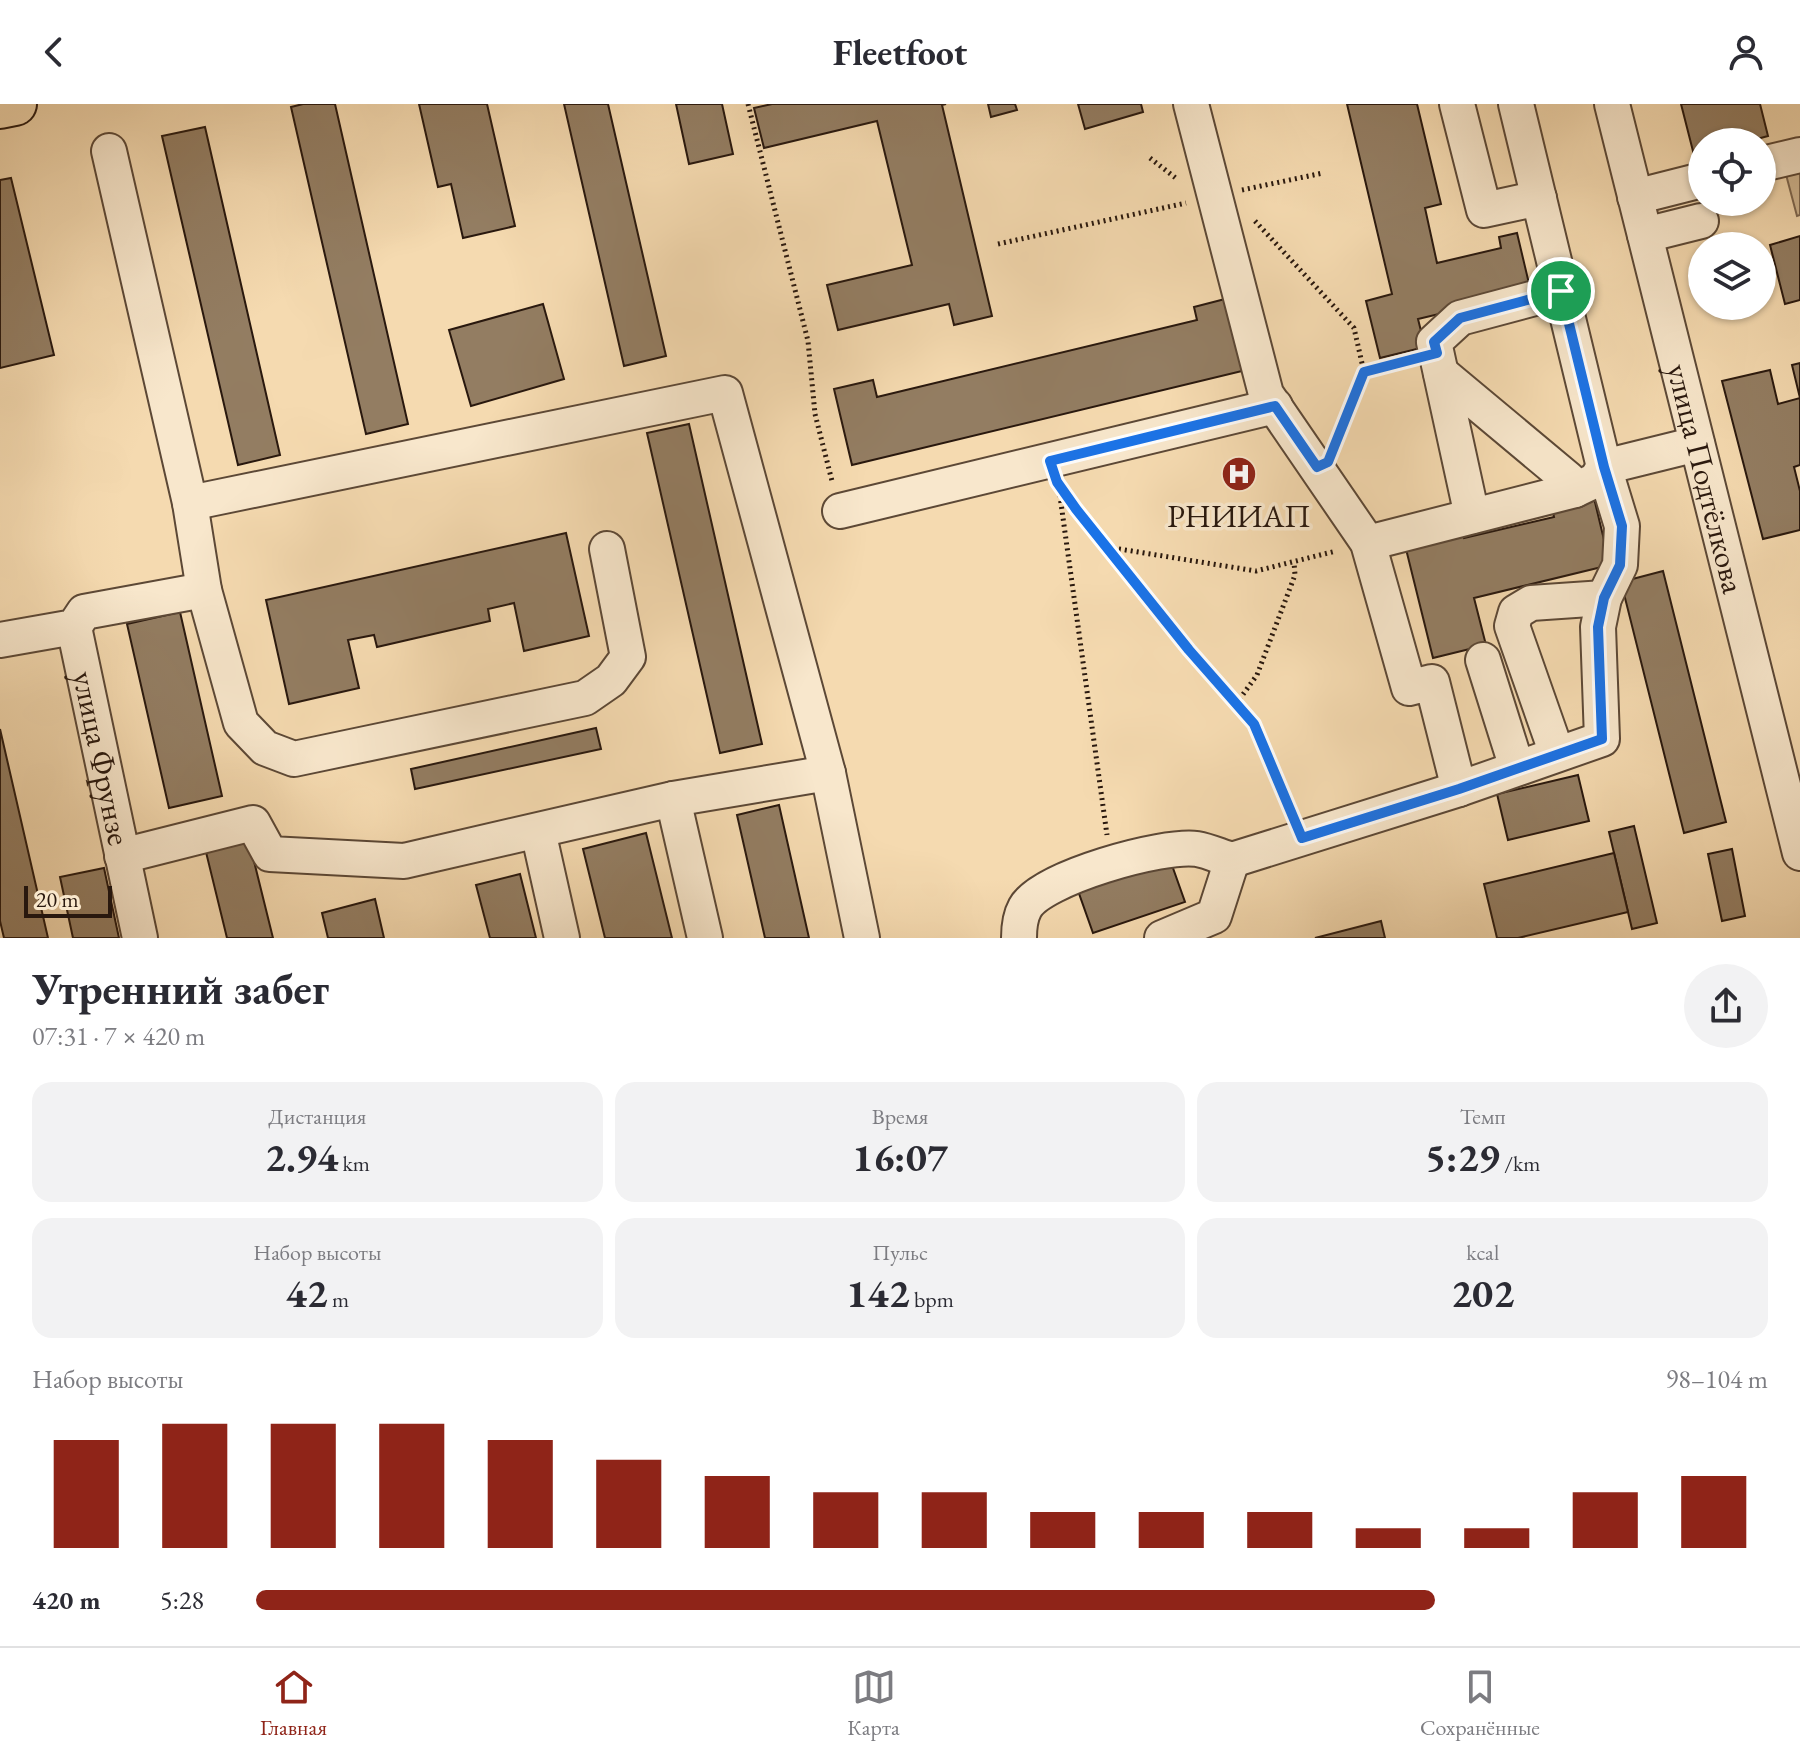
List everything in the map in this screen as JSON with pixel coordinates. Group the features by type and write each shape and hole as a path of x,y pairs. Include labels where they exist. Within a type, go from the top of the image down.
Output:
{"main road":[{"path":"0,107 15,104"}],"street":[{"path":"1191,104 1266,394 1368,543 1409,688 1432,682 1459,789"},
{"path":"1457,104 1484,210 1539,198"},
{"path":"1019,938 1019,924 1025,906 1053,885 1111,863 1154,852 1195,849 1232,860 1459,789 1602,739 1598,627 1604,598 1620,565 1622,526 1604,467 1516,104"},
{"name":"улица Подтёлкова","path":"1612,104 1800,853"},
{"path":"109,151 190,503 204,590 241,723 265,748 294,759 585,698 611,680 628,657 607,549"},
{"path":"1776,161 1800,155"},
{"path":"1635,197 1688,184"},
{"path":"1645,235 1701,221"},
{"path":"1472,516 1434,342 1460,318 1561,291"},
{"path":"1439,363 1568,479 1575,490"},
{"path":"190,503 725,393 828,773 862,938"},
{"path":"840,511 1275,406"},
{"path":"1368,543 1575,490 1596,480 1604,467 1697,444"},
{"path":"0,640 74,627 84,612 204,590"},
{"path":"1557,754 1512,626 1516,612 1531,603 1604,598"},
{"name":"улица Фрунзе","path":"74,627 140,938"},
{"path":"1483,660 1517,768"},
{"path":"122,856 253,823 270,854 404,861 673,799 828,773"},
{"path":"673,799 705,938"},
{"path":"538,831 562,938"},
{"path":"1162,938 1214,916 1232,860"}],"path":[{"path":"748,104 808,341 815,414 840,511"},
{"path":"1230,193 1323,173"},
{"path":"1317,467 1328,462 1364,372 1439,363"},
{"path":"1111,863 1057,482 1106,547 1254,724 1302,838"},
{"path":"1106,547 1256,571 1368,543"},
{"path":"1236,704 1257,675 1295,575 1294,562"}],"shaded area":[{"path":"1800,163 1800,215 1797,216 1784,167"}],"building":[{"path":"335,104 408,424 366,434 291,107"},
{"path":"419,104 487,104 515,226 463,238 451,184 438,187"},
{"path":"564,104 608,104 666,356 624,366"},
{"path":"676,104 722,104 733,154 689,164"},
{"path":"772,104 946,104 942,105 992,316 954,325 949,304 838,330 827,285 912,265 877,121 764,148 754,108"},
{"path":"988,104 1015,104 1017,110 991,117"},
{"path":"1078,104 1141,104 1143,112 1085,129"},
{"path":"1347,104 1417,104 1441,204 1425,208 1437,263 1501,248 1499,237 1517,233 1531,292 1418,319 1425,347 1380,358 1366,301 1392,294"},
{"path":"1681,104 1760,104 1766,128 1688,128 1688,131"},
{"path":"205,127 280,455 238,465 162,136"},
{"path":"11,178 54,355 0,368 0,180"},
{"path":"1800,236 1800,300 1785,304 1776,269 1776,243"},
{"path":"1225,299 1242,371 852,465 834,389 873,380 877,397 1197,320 1194,307"},
{"path":"543,304 564,379 471,406 449,330"},
{"path":"1800,363 1800,398 1792,365"},
{"path":"1770,370 1778,404 1800,398 1800,465 1794,467 1800,491 1800,530 1763,539 1722,381"},
{"path":"689,424 762,744 720,753 647,433"},
{"path":"1594,498 1610,565 1474,598 1486,645 1433,658 1405,545 1462,530 1464,538 1554,517 1552,508"},
{"path":"566,533 589,636 524,651 514,603 488,609 490,621 377,647 374,635 348,640 359,688 289,704 266,600"},
{"path":"1663,571 1726,822 1684,833 1621,582"},
{"path":"180,612 222,796 169,808 127,624"},
{"path":"596,728 601,749 415,789 411,769"},
{"path":"0,729 48,938 4,938 0,921"},
{"path":"1578,775 1589,821 1508,840 1497,794"},
{"path":"779,805 809,938 765,938 737,815"},
{"path":"1634,826 1657,923 1632,929 1609,832"},
{"path":"646,833 672,938 605,938 583,849"},
{"path":"248,837 273,938 227,938 205,848"},
{"path":"1732,849 1745,916 1722,921 1708,854"},
{"path":"1614,853 1628,912 1518,938 1497,938 1484,884"},
{"path":"1168,854 1185,902 1093,933 1076,885"},
{"path":"104,868 119,938 73,938 60,877"},
{"path":"520,874 536,938 490,938 476,885"},
{"path":"375,899 384,938 328,938 322,913"},
{"path":"1381,921 1385,938 1315,938"}],"place":[{"name":"РНИИАП","path":"1239,474"}],"route":[{"path":"1561,291 1604,467 1622,526 1620,565 1604,598 1598,627 1602,739 1459,789 1302,838 1254,724 1189,650 1076,509 1057,482 1050,461 1275,406 1317,467 1328,462 1364,372 1437,353 1434,342 1460,318 1561,291"}]}
